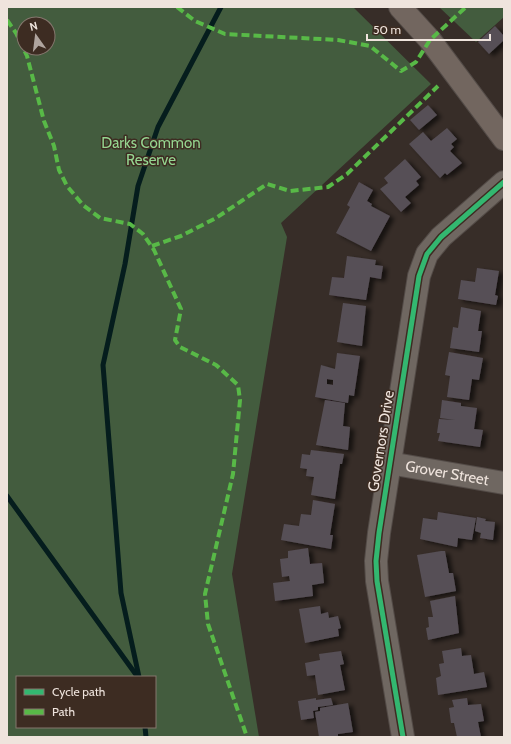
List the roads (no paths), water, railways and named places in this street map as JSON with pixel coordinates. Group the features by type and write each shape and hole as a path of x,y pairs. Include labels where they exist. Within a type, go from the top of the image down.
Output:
{"main road":[{"path":"400,7 430,40 504,139"}],"street":[{"name":"Governors Drive","path":"403,737 375,566 389,463 419,276 424,259 441,237 504,182"},
{"name":"Grover Street","path":"389,463 504,483"}],"waterway":[{"path":"139,676 121,593 103,365 125,264 138,186 158,127 221,7"},
{"path":"7,496 137,676"},
{"path":"145,728 146,737"}],"park label":[{"name":"Darks Common Reserve","path":"151,152"}]}
